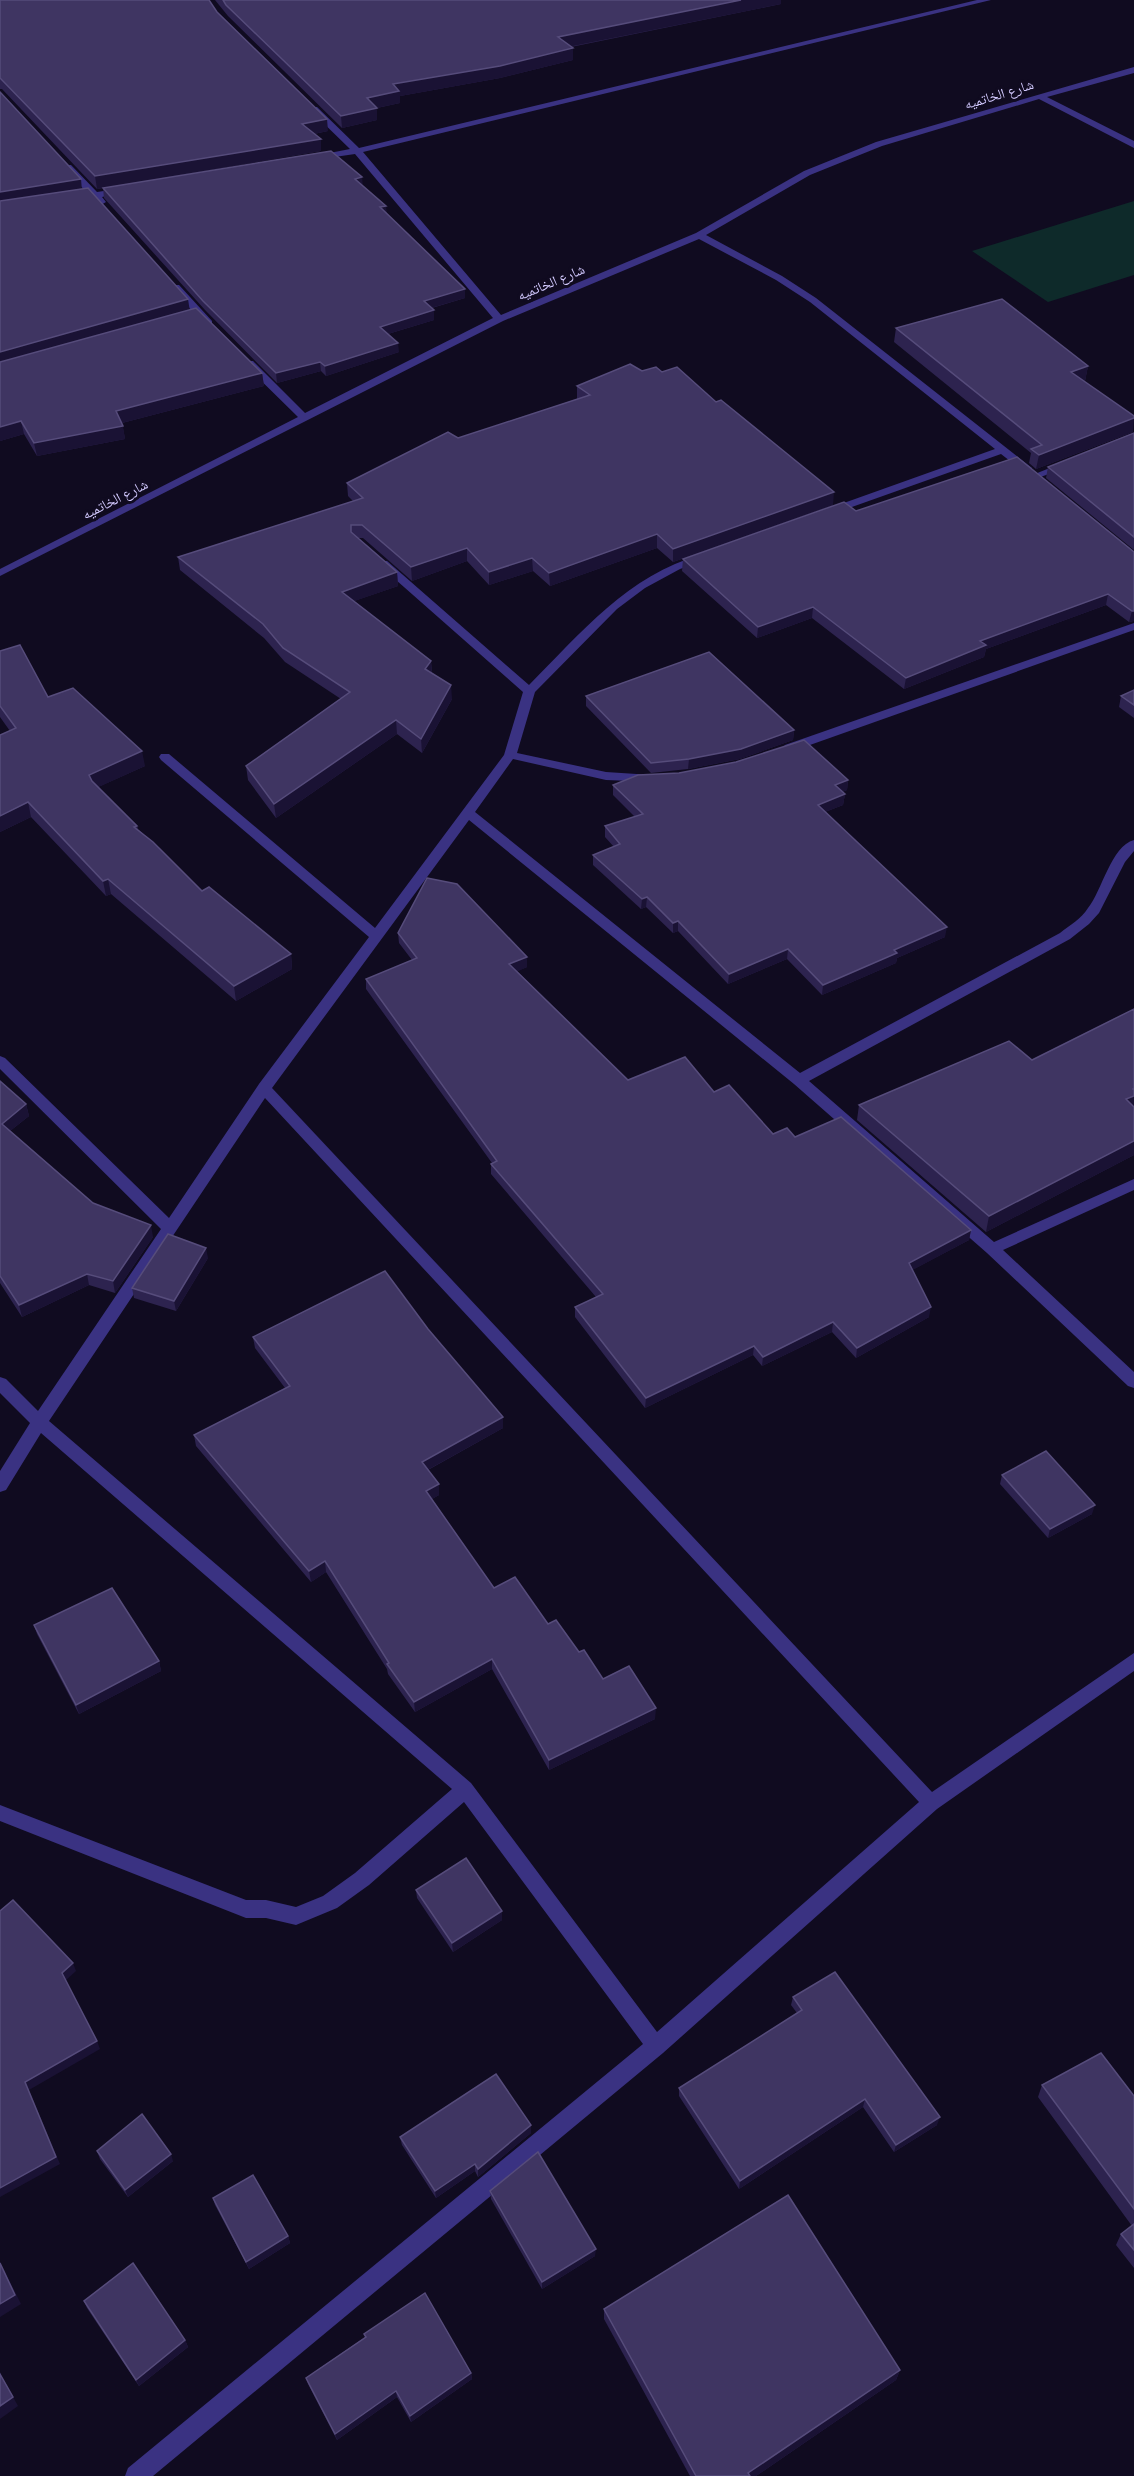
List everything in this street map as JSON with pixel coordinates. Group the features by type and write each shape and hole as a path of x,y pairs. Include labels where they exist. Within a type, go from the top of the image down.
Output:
{"street":[{"path":"311,159 357,151 987,0"},
{"name":"شارع الخاتميه","path":"0,573 500,319 699,235 818,169 879,144 1134,70"},
{"path":"1039,96 1134,145"},
{"path":"306,102 357,151 500,319"},
{"path":"64,162 110,213"},
{"path":"63,201 129,190"},
{"path":"699,235 779,278 813,300 1039,480 1079,459"},
{"path":"170,280 216,330"},
{"path":"189,318 200,315"},
{"path":"240,354 304,418"},
{"path":"823,514 1003,450"},
{"path":"0,1485 39,1422 264,1088 510,756 529,691 613,607 641,586 676,567 710,555"},
{"path":"376,557 529,691"},
{"path":"777,752 1134,626"},
{"path":"510,756 606,776 662,778"},
{"path":"165,757 376,937"},
{"path":"468,813 799,1080 992,1249 1134,1383"},
{"path":"799,1080 1065,936 1088,918 1100,899 1120,856 1134,844"},
{"path":"0,1060 171,1229"},
{"path":"264,1088 932,1803"},
{"path":"992,1249 1134,1184"},
{"path":"0,1383 39,1422 465,1789 656,2046"},
{"path":"136,2476 656,2046 932,1803 1134,1661"},
{"path":"0,1813 246,1909 266,1909 296,1916 330,1902 354,1885 465,1789"}],"green space":[{"path":"1134,201 1134,275 1048,302 972,251"}],"building":[{"path":"0,0 209,0 217,12 327,119 302,124 321,139 95,176 0,78"},
{"path":"223,0 741,0 558,37 573,48 500,66 393,84 399,91 367,98 377,108 341,116"},
{"path":"0,92 81,179 0,192"},
{"path":"331,151 362,177 355,179 386,206 380,207 465,289 424,301 434,310 380,327 398,343 325,366 320,362 276,373 203,301 103,188"},
{"path":"88,188 188,299 0,352 0,201"},
{"path":"1002,299 1088,366 1071,372 1134,418 1039,455 1031,449 1042,445 896,328"},
{"path":"196,308 262,373 116,411 123,426 34,443 21,421 0,427 0,362"},
{"path":"630,364 642,371 656,367 662,372 677,367 716,402 721,400 834,492 673,549 657,534 549,573 532,558 489,572 467,548 411,567 362,525 351,525 351,532 397,572 342,592 431,661 425,669 451,685 421,739 396,720 274,804 246,766 350,692 283,648 263,624 178,557 363,498 347,483 448,432 458,438 590,395 577,386"},
{"path":"1134,433 1134,537 1048,467"},
{"path":"1017,457 1134,552 1134,611 1108,594 980,641 986,645 906,678 813,607 758,627 683,559 844,502 856,511"},
{"path":"20,645 48,697 73,688 142,751 89,775 92,781 137,826 134,827 153,842 202,891 209,887 291,954 234,986 108,879 103,881 28,802 0,816 0,735 16,728 0,706 0,651"},
{"path":"709,652 794,730 741,749 689,759 651,763 586,696"},
{"path":"1134,690 1134,705 1121,696"},
{"path":"804,740 848,780 835,785 845,794 818,805 947,927 894,950 897,953 823,985 788,949 729,974 678,921 673,923 647,897 642,899 593,855 620,844 605,826 643,814 613,785 638,775 679,773 736,762"},
{"path":"427,878 457,884 527,957 509,964 628,1080 685,1057 714,1092 729,1085 773,1134 787,1128 795,1137 841,1117 971,1230 909,1263 931,1307 857,1348 833,1322 763,1357 754,1346 646,1398 575,1307 603,1294 491,1164 497,1161 366,979 417,958 398,933"},
{"path":"1134,1009 1134,1096 1126,1099 1134,1107 1134,1141 989,1216 859,1105 1009,1041 1032,1060"},
{"path":"0,1081 26,1104 2,1124 93,1203 151,1225 113,1281 87,1274 19,1305 0,1276"},
{"path":"168,1234 206,1248 174,1301 132,1288"},
{"path":"385,1271 428,1329 503,1417 422,1462 439,1484 426,1491 494,1588 515,1577 548,1624 556,1620 579,1652 584,1650 603,1679 629,1666 656,1708 549,1760 492,1659 414,1702 387,1664 389,1663 325,1561 309,1571 194,1435 290,1386 253,1337"},
{"path":"1046,1451 1095,1505 1050,1529 1002,1475"},
{"path":"112,1588 159,1661 76,1705 34,1625"},
{"path":"466,1858 502,1911 452,1943 416,1890"},
{"path":"13,1900 73,1963 62,1973 97,2041 25,2082 56,2157 0,2188 0,1911"},
{"path":"835,1972 940,2117 896,2145 865,2099 740,2181 679,2088 802,2010 793,1997"},
{"path":"1101,2053 1134,2096 1134,2209 1042,2085"},
{"path":"496,2074 531,2125 478,2169 475,2164 435,2191 400,2137"},
{"path":"142,2114 171,2154 125,2190 97,2151"},
{"path":"538,2152 596,2249 542,2282 490,2191"},
{"path":"253,2175 288,2236 246,2262 213,2198"},
{"path":"788,2195 900,2370 748,2473 750,2476 696,2476 604,2309"},
{"path":"1134,2224 1134,2250 1121,2234"},
{"path":"0,2263 15,2295 0,2304"},
{"path":"133,2263 185,2340 136,2380 84,2301"},
{"path":"425,2293 471,2373 410,2416 396,2391 335,2434 306,2378 366,2337 364,2334"},
{"path":"0,2374 13,2397 0,2406"}]}
